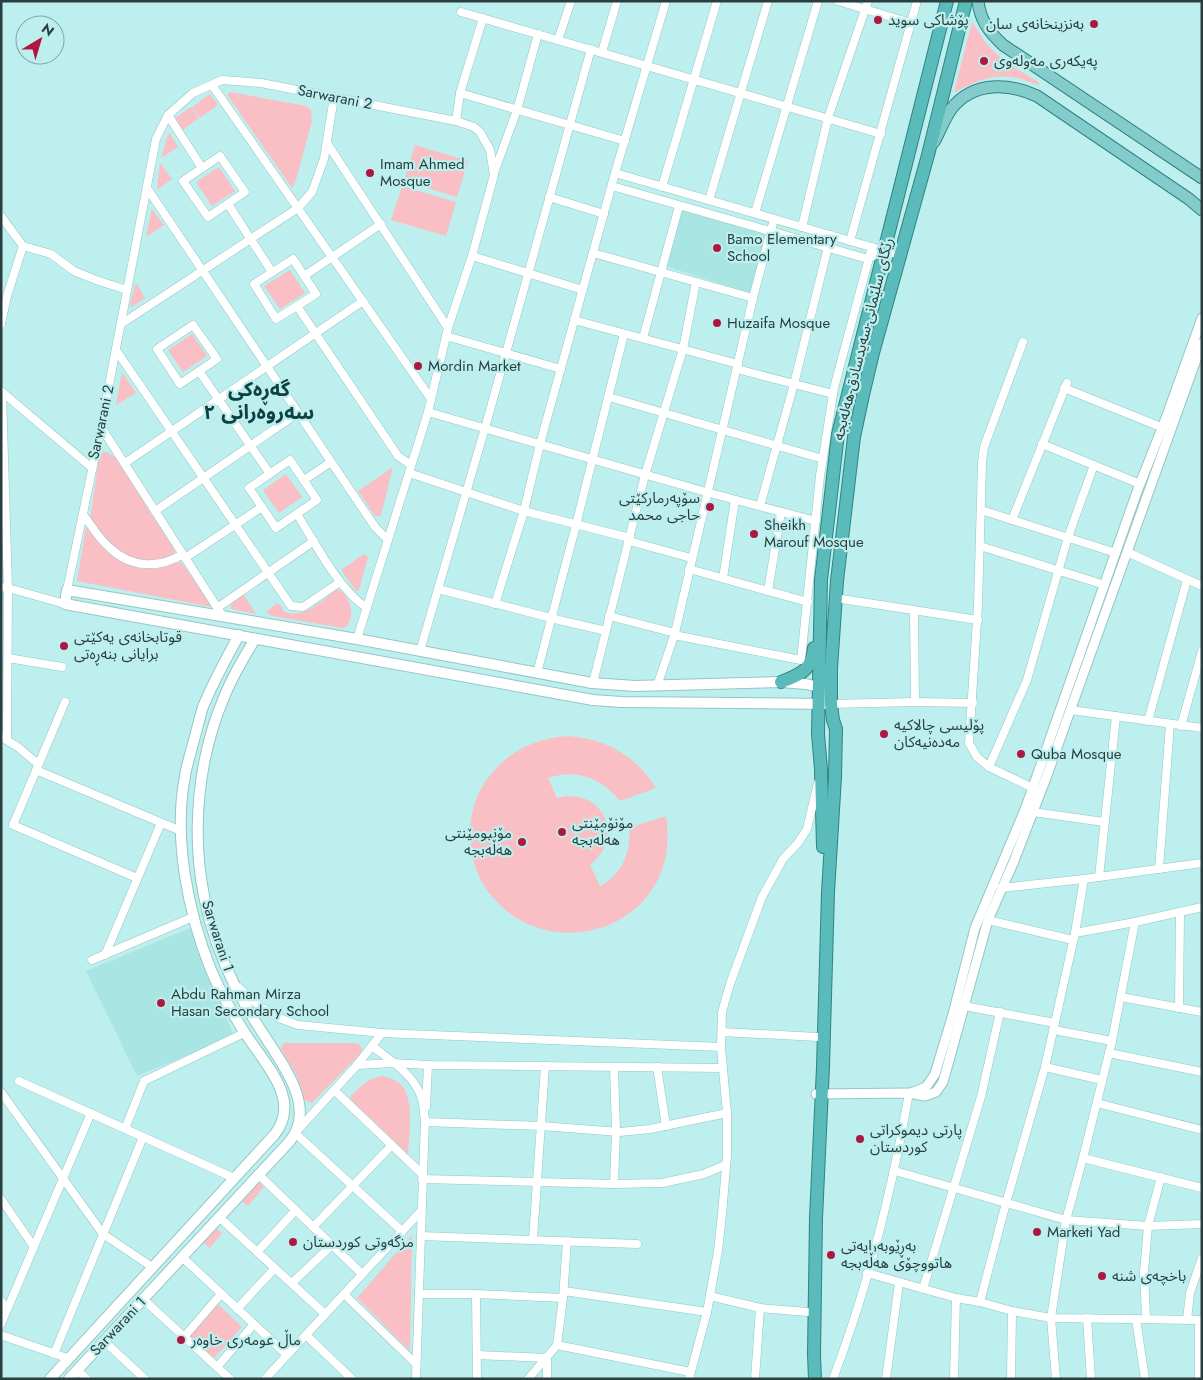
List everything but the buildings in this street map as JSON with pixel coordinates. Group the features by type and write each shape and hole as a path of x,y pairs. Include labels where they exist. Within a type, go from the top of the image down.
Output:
{"highway":[{"name":"رێگای سلێمانی-سەیدسادق-هەلەبجە","path":"820,1031 824,834 818,734 821,580 838,434 947,1"},
{"name":"رێگای سلێمانی-سەیدسادق-هەلەبجە","path":"820,1031 832,840 836,729 833,720 835,704 831,668 833,650 832,626 854,437 873,353 928,155 966,1"},
{"path":"781,682 802,672 812,661 817,611 821,594"},
{"path":"815,1379 820,1031"},
{"path":"806,1379 819,1094"}],"main road":[{"path":"978,1 980,14 985,26 1003,45 1202,178"},
{"path":"928,155 952,108 967,94 995,86 1009,86 1022,89 1037,96 1189,198 1202,210"},
{"path":"68,590 219,612 593,684 657,686 781,682 806,684 819,687 835,704"},
{"name":"Sarwarani 2","path":"65,604 68,590"},
{"path":"65,604 593,700 621,702 835,704"},
{"path":"50,1379 274,1134 280,1127 284,1116 284,1099 277,1080 244,1033 219,988 202,947 193,917 181,831 184,777 203,708 217,674 239,635"},
{"name":"Sarwarani 1","path":"69,1379 295,1134 299,1126 300,1113 293,1084 286,1069 234,984 213,929 202,880 199,804 207,752 224,696 255,639"},
{"path":"508,685 512,668"},
{"path":"187,883 202,880"},
{"path":"184,1232 196,1242"}],"street":[{"path":"558,40 571,1"},
{"path":"602,52 618,1"},
{"path":"495,604 524,511 574,320 666,1"},
{"path":"662,187 717,1"},
{"path":"710,200 768,1"},
{"path":"755,213 818,1"},
{"path":"838,1 867,5 911,23"},
{"path":"850,241 917,1"},
{"path":"802,227 828,118 867,5"},
{"path":"461,12 881,134"},
{"path":"456,121 460,93 483,18"},
{"path":"494,175 516,110 538,34"},
{"path":"420,651 467,492 591,49"},
{"name":"Sarwarani 2","path":"68,590 156,139 168,115 193,93 222,80 261,83 456,121 474,127 480,132 490,150 494,175 472,256 447,332 428,412 357,639"},
{"path":"212,85 431,399"},
{"path":"460,93 625,141"},
{"path":"121,324 298,208 312,192 324,159 334,97"},
{"path":"168,115 202,168"},
{"path":"327,144 381,224 447,332 506,353 561,369"},
{"path":"220,156 245,192 228,204 208,217 183,181 220,156"},
{"path":"615,174 900,255"},
{"path":"612,186 868,259 884,250"},
{"path":"147,188 375,527 388,540"},
{"path":"550,198 604,214"},
{"path":"228,204 272,272"},
{"path":"643,338 679,206"},
{"path":"1,216 23,246 52,254 74,271 127,290"},
{"path":"657,686 675,634 706,492 774,219"},
{"path":"304,276 381,224"},
{"path":"760,506 794,384 831,235"},
{"path":"1,324 7,296 23,246"},
{"path":"609,616 675,634 801,660 823,459 833,394 872,247"},
{"path":"593,253 753,298"},
{"path":"472,256 583,290"},
{"path":"293,259 304,276 316,294 276,319 254,284 293,259"},
{"path":"593,684 646,475 683,349 696,282"},
{"path":"125,463 363,301"},
{"path":"297,306 398,456 410,469 467,492 524,511 692,558"},
{"path":"909,1093 926,1087 935,1074 976,928 1032,788 1140,484 1170,419 1191,360 1202,318"},
{"path":"574,320 683,349 794,384 833,394"},
{"path":"193,325 217,359 199,371 180,384 157,349 193,325"},
{"path":"537,673 624,334"},
{"path":"1023,342 986,440 982,463 978,620 969,744 977,757 989,767 1032,788"},
{"path":"1191,360 1202,343"},
{"path":"116,350 291,606 303,607 340,582"},
{"path":"199,371 270,474"},
{"path":"1012,520 1065,386 1166,429"},
{"path":"2,392 92,468"},
{"path":"2,392 8,658 4,738 37,767 181,831"},
{"path":"609,397 823,459"},
{"path":"428,412 706,492 816,521"},
{"path":"155,511 298,413"},
{"path":"101,427 219,612 268,573 314,541"},
{"path":"819,1094 909,1093 925,1096 936,1092 943,1082 978,950 988,920 1014,861 1071,710 1127,552 1166,429"},
{"path":"1042,444 1140,484"},
{"path":"290,460 317,500 276,528 249,488 270,474 290,460"},
{"path":"304,480 331,462"},
{"path":"989,767 1027,680 1068,537 1094,465"},
{"path":"723,578 735,500"},
{"path":"83,514 109,548 132,562 163,564 184,556 262,507"},
{"path":"981,510 1116,552"},
{"path":"768,591 781,512"},
{"path":"297,514 340,582 356,600 367,608"},
{"path":"980,546 1104,585"},
{"path":"1127,552 1202,586"},
{"path":"689,569 808,602"},
{"path":"1148,721 1187,580"},
{"path":"5,587 65,604"},
{"path":"438,589 606,631"},
{"path":"835,598 978,620"},
{"path":"914,610 915,702"},
{"path":"1091,624 1100,627"},
{"path":"1181,726 1202,651"},
{"path":"8,658 62,667"},
{"path":"65,702 13,825 137,878"},
{"path":"835,704 973,703"},
{"path":"1071,710 1202,728"},
{"path":"1099,877 1116,716"},
{"path":"1159,869 1170,724"},
{"path":"557,1345 689,1375 707,1312 718,1251 727,1113 721,1047 722,1012 725,998 752,922 772,877 784,859 798,844 807,829 821,769"},
{"path":"1033,812 1104,822"},
{"path":"105,955 161,823"},
{"path":"1004,858 1014,861"},
{"path":"1001,888 1202,864"},
{"path":"980,1302 1055,1027 1084,879"},
{"path":"988,920 1074,936 1202,907"},
{"path":"1179,1008 1180,912"},
{"path":"92,960 193,917"},
{"path":"1056,1379 1051,1318 1066,1220 1112,1041 1135,922"},
{"path":"234,984 259,1006 279,1018 298,1025 382,1033 721,1047"},
{"path":"1121,997 1202,1012"},
{"path":"964,1006 1000,1012 1112,1041"},
{"path":"923,1290 981,1097 1000,1012"},
{"path":"722,1032 820,1031"},
{"path":"125,1129 144,1081 244,1033"},
{"path":"382,1033 357,1065 295,1134 402,1231"},
{"path":"372,1046 407,1074 415,1085 422,1100 425,1122"},
{"path":"1109,1052 1202,1072"},
{"path":"357,1065 393,1063 723,1068"},
{"path":"416,1379 422,1176 428,1064"},
{"path":"533,1239 545,1066"},
{"path":"614,1067 616,1132 614,1184"},
{"path":"656,1067 666,1126"},
{"path":"1045,1067 1102,1080"},
{"path":"19,1081 234,1178"},
{"path":"334,1090 422,1176 614,1184 669,1182 704,1174 725,1165"},
{"path":"1,1092 103,1234 152,1267"},
{"path":"833,1379 844,1350 867,1273 895,1170 909,1093"},
{"path":"1097,1103 1202,1130"},
{"path":"1,1324 90,1113"},
{"path":"425,1122 541,1126 616,1132 650,1129 727,1113"},
{"path":"54,1354 143,1137"},
{"path":"313,1228 392,1145"},
{"path":"1083,1158 1202,1188"},
{"path":"895,1170 1066,1220 1148,1226 1202,1224"},
{"path":"258,1174 362,1274"},
{"path":"1146,1319 1144,1272 1148,1226 1161,1178"},
{"path":"1,1199 34,1247"},
{"path":"257,1252 295,1211"},
{"path":"267,1378 421,1211"},
{"path":"219,1217 325,1314"},
{"path":"421,1236 637,1244"},
{"path":"528,1379 557,1345 564,1294 567,1241"},
{"path":"292,1284 332,1245"},
{"path":"182,1257 287,1355"},
{"path":"1187,1320 1190,1293 1202,1258"},
{"path":"237,1309 276,1268"},
{"path":"867,1273 923,1290 1051,1318 1200,1320 1199,1379"},
{"path":"886,1379 899,1283"},
{"path":"184,1337 221,1294"},
{"path":"344,1294 416,1364"},
{"path":"419,1294 564,1294 707,1312"},
{"path":"476,1294 477,1379"},
{"path":"710,1296 760,1308 808,1312"},
{"path":"954,1379 956,1298"},
{"path":"143,1299 230,1379"},
{"path":"1,1301 7,1309"},
{"path":"755,1379 760,1308"},
{"path":"1011,1379 1012,1311"},
{"path":"1087,1318 1091,1379"},
{"path":"1136,1319 1144,1379"},
{"path":"217,1367 254,1324"},
{"path":"1,1335 68,1358"},
{"path":"306,1335 352,1379"},
{"path":"104,1341 144,1379"},
{"path":"477,1355 547,1358"},
{"path":"547,1358 547,1379"},
{"path":"77,1370 87,1379"}],"shaded area":[{"path":"972,22 992,50 1040,85 1017,78 993,77 978,81 954,92"},
{"path":"230,92 306,106 311,110 312,121 296,180 292,188 228,96"},
{"path":"210,94 218,105 200,118 192,107"},
{"path":"191,107 199,118 182,130 174,119"},
{"path":"169,132 178,147 161,158"},
{"path":"415,145 468,161 457,197 404,181"},
{"path":"160,163 172,179 157,190"},
{"path":"219,167 235,191 212,206 196,182"},
{"path":"402,186 456,202 446,236 391,220"},
{"name":"Bamo Elementary School","path":"684,203 769,229 750,293 665,266"},
{"path":"152,209 164,225 146,237"},
{"path":"290,270 305,293 280,309 264,286"},
{"path":"137,284 145,298 132,307 130,305 135,285"},
{"path":"192,334 207,356 183,372 168,350"},
{"path":"122,372 136,393 116,405"},
{"path":"106,452 115,457 173,548 176,554 171,560 142,561 126,556 106,540 90,520 99,458 101,453"},
{"path":"393,467 381,515 375,516 358,491"},
{"path":"286,474 302,497 279,513 263,490"},
{"path":"87,522 108,549 125,562 134,566 145,568 161,567 181,562 211,607 77,581"},
{"path":"364,554 368,557 359,590 356,591 341,570"},
{"path":"337,589 346,596 351,606 351,617 346,627 343,628 272,616 266,612 277,603 283,608 283,611 290,613 305,611"},
{"path":"243,594 256,614 231,609 231,602"},
{"path":"569,736 596,741 619,751 639,767 656,788 620,801 605,786 588,777 569,774 548,778 557,798 573,796 586,799 597,806 604,816 607,828 606,841 601,853 590,865 600,886 614,876 624,862 629,845 629,828 666,816 668,838 665,861 660,875 647,897 629,913 609,925 586,931 563,933 539,928 517,918 493,898 477,872 472,857 470,834 471,818 478,794 498,766 508,757 530,745 555,737"},
{"name":"Abdu Rahman Mirza Hasan Secondary School","path":"190,928 234,1036 137,1076 86,971"},
{"path":"284,1043 356,1043 362,1049 360,1054 312,1103 303,1100 297,1076 281,1049"},
{"path":"383,1076 399,1083 403,1087 409,1101 408,1154 349,1098 368,1081"},
{"path":"259,1182 264,1187 248,1206 242,1202"},
{"path":"216,1228 222,1233 210,1248 203,1243"},
{"path":"412,1235 410,1351 357,1298"},
{"path":"218,1304 242,1327 214,1358 188,1336"}],"place":[{"name":"پۆشاکی سوید","path":"878,20"},
{"name":"بەنزینخانەی سان","path":"1094,24"},
{"name":"پەیکەری مەولەوی","path":"984,61"},
{"name":"Imam Ahmed Mosque","path":"370,173"},
{"name":"Bamo Elementary School","path":"717,248"},
{"name":"Huzaifa Mosque","path":"717,323"},
{"name":"Mordin Market","path":"418,366"},
{"name":"سۆپەرمارکێتی حاجی محمد","path":"710,507"},
{"name":"Sheikh Marouf Mosque","path":"754,534"},
{"name":"قوتابخانەی یەکێتی برایانی بنەڕەتی","path":"64,646"},
{"name":"پۆلیسی چالاکیە مەدەنیەکان","path":"884,734"},
{"name":"Quba Mosque","path":"1021,754"},
{"name":"مۆنۆمێنتی هەڵەبجە","path":"562,832"},
{"name":"مۆنیومێنتی هەڵەبجە","path":"522,842"},
{"name":"Abdu Rahman Mirza Hasan Secondary School","path":"161,1003"},
{"name":"پارتی دیموکراتی کوردستان","path":"860,1139"},
{"name":"Marketi Yad","path":"1037,1232"},
{"name":"مزگەوتی کوردستان","path":"293,1242"},
{"name":"بەڕێوبەرایەتی هاتووچۆی هەڵەبجە","path":"831,1255"},
{"name":"باخچەی شنە","path":"1102,1276"},
{"name":"ماڵ عومەری خاوەر","path":"181,1340"}],"district":[{"name":"گەڕەکی سەروەرانی ٢","path":"259,400"}]}
